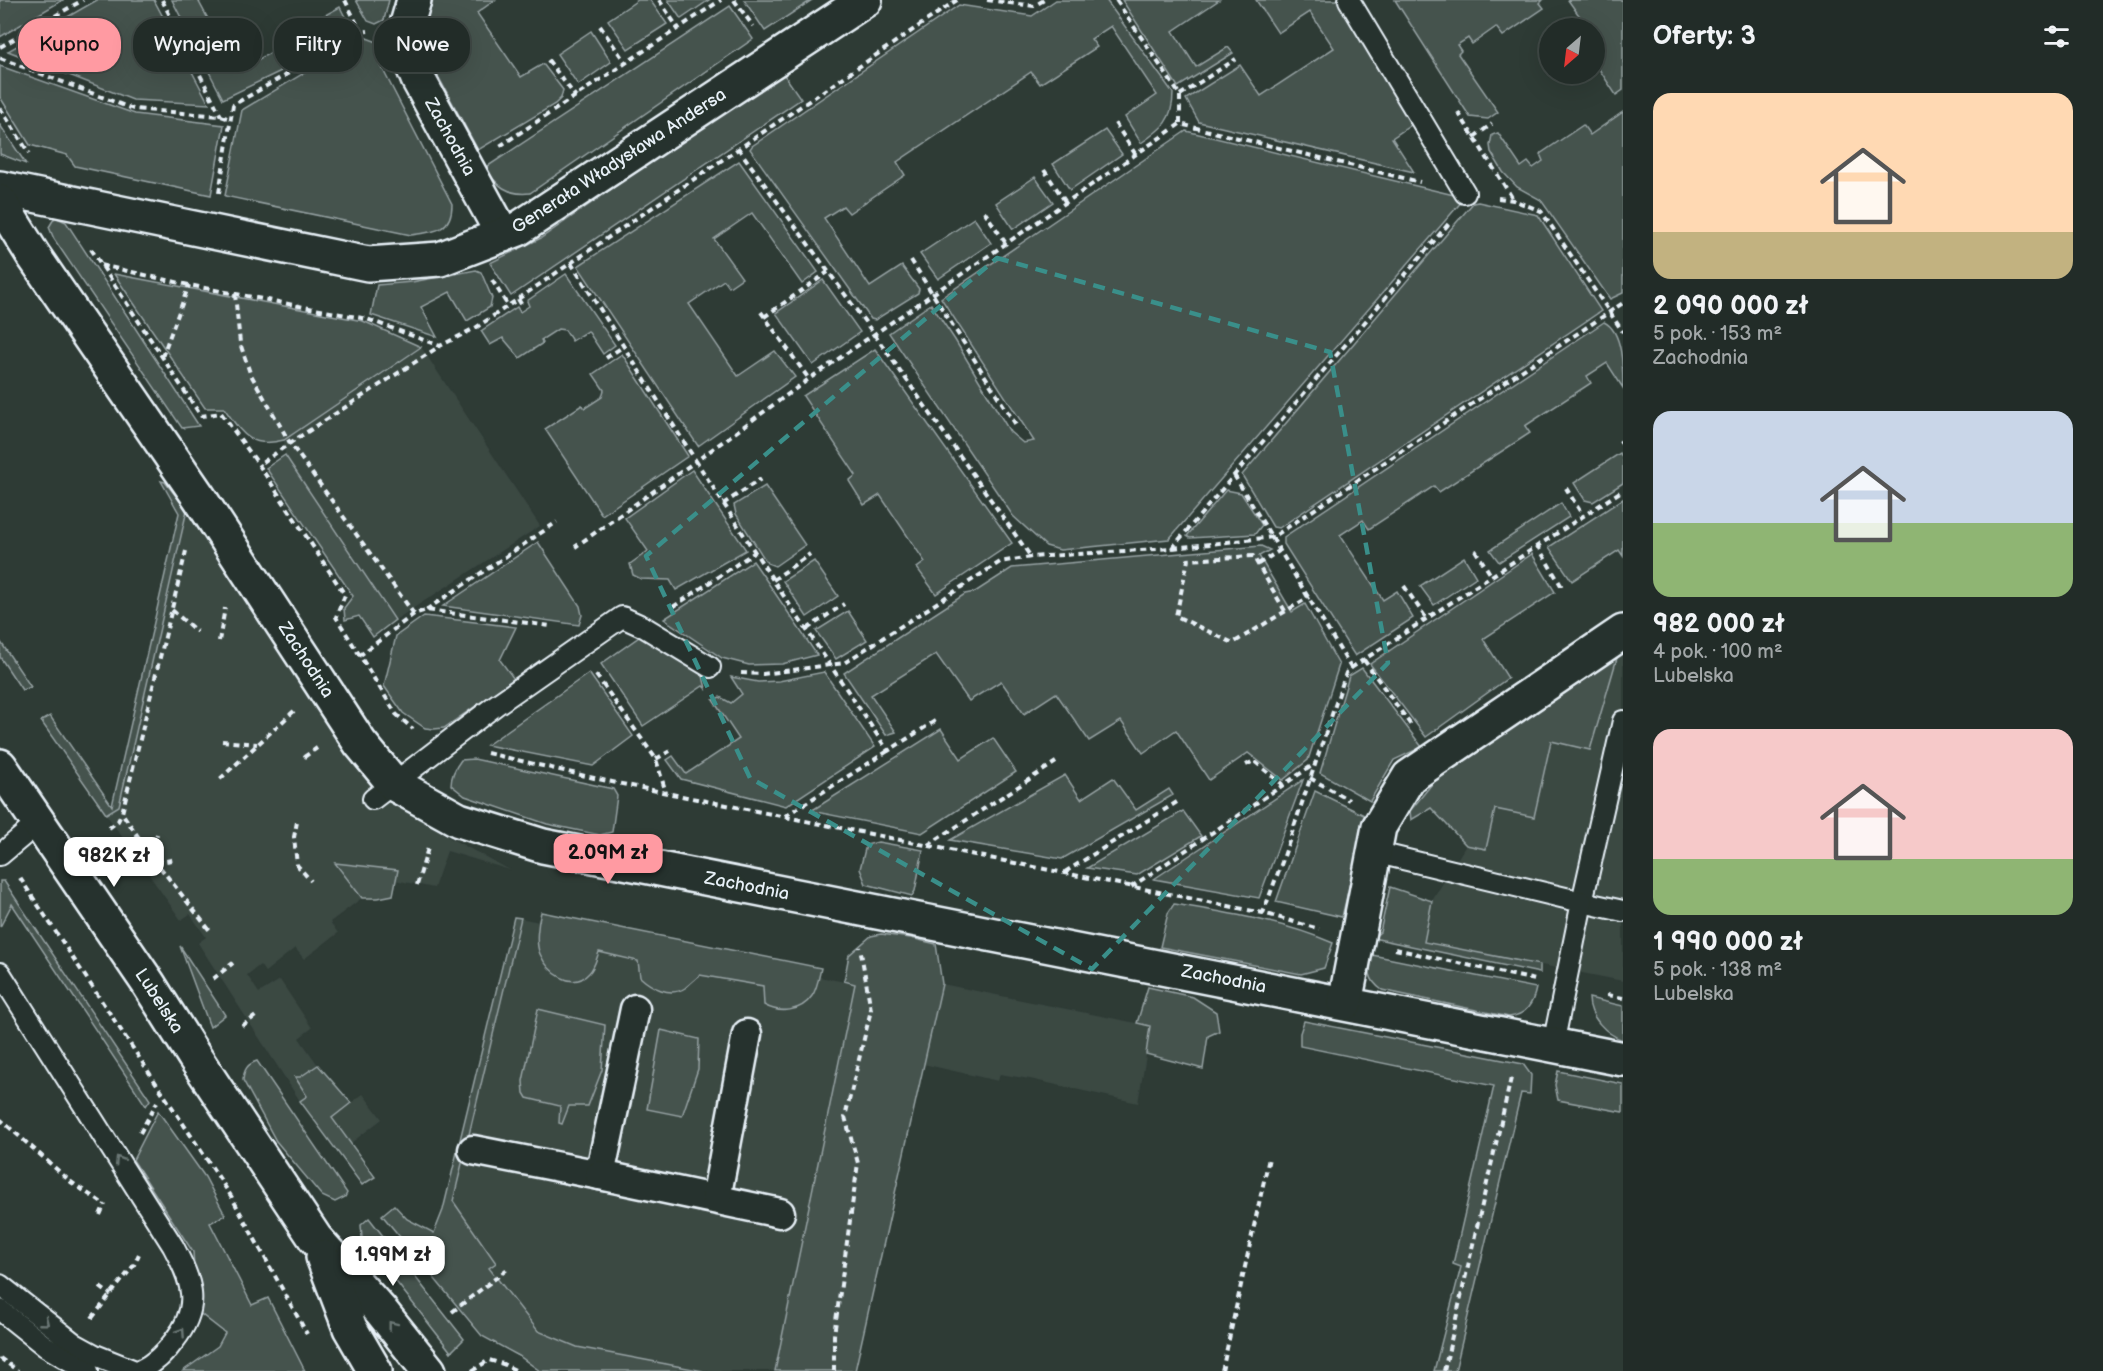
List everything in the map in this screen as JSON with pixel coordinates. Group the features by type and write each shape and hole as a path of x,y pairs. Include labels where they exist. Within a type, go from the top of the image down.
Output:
{"street":[{"name":"Generała Władysława Andersa","path":"0,188 368,264 441,259 528,223 865,0"},
{"name":"Zachodnia","path":"410,12 407,52 418,79 503,235"},
{"name":"Zachodnia","path":"0,202 33,255 199,497 360,743 384,792 459,820 543,846 1623,1059"},
{"path":"1345,1003 1379,827 1409,777 1623,632"},
{"name":"Lubelska","path":"0,766 148,983 315,1238 381,1311 429,1371"},
{"path":"600,1175 635,1008"},
{"path":"716,1199 747,1034"},
{"path":"473,1150 780,1213"},
{"name":"Lubelska","path":"315,1238 350,1328 375,1371"}],"lane":[{"path":"1349,0 1469,194"},
{"path":"384,792 496,705 622,617 644,627 710,667"},
{"path":"1553,1045 1582,902 1623,721"},
{"path":"2,854 38,823"},
{"path":"1374,852 1623,910"},
{"path":"0,973 6,990 173,1246 191,1287 192,1307 186,1324 164,1354 151,1365 137,1371 95,1355 68,1339 0,1285"},
{"path":"0,1310 45,1346 88,1371"}],"path":[{"path":"0,47 81,0"},
{"path":"162,0 221,116"},
{"path":"345,0 354,18"},
{"path":"659,0 678,28"},
{"path":"491,152 721,0"},
{"path":"987,0 1034,6 1044,0"},
{"path":"1116,0 1180,95 1180,124"},
{"path":"362,32 366,30 385,36 410,12"},
{"path":"600,26 625,62"},
{"path":"0,58 133,109 221,116 230,119"},
{"path":"1180,95 1236,59"},
{"path":"548,60 576,97"},
{"path":"218,200 233,105 292,72"},
{"path":"0,108 34,162"},
{"path":"1115,123 1136,155"},
{"path":"574,547 809,379 875,336 1180,124 1469,194 1513,200 1541,211 1623,332"},
{"path":"1474,137 1492,124"},
{"path":"738,148 875,336 1031,558"},
{"path":"1044,170 1067,204"},
{"path":"1172,548 1469,194"},
{"path":"984,211 1007,244"},
{"path":"90,247 201,416 221,412 259,465 345,595 336,617 396,714 414,729 423,733"},
{"path":"911,260 1018,428"},
{"path":"571,263 723,504 888,751"},
{"path":"764,317 828,272"},
{"path":"494,282 508,306"},
{"path":"161,358 189,285"},
{"path":"235,294 240,343 250,373 290,443 414,614"},
{"path":"518,299 523,307"},
{"path":"710,667 743,674 763,674 844,663 1000,562 1273,537 1623,303"},
{"path":"761,312 809,379"},
{"path":"259,465 440,346"},
{"path":"606,358 624,346"},
{"path":"1233,475 1351,668"},
{"path":"723,504 761,479"},
{"path":"1566,488 1583,516"},
{"path":"1263,913 1346,674 1351,668 1623,490"},
{"path":"109,828 118,821 122,813 199,497"},
{"path":"360,656 414,614 426,610 557,522"},
{"path":"1537,545 1562,587"},
{"path":"1475,550 1491,575"},
{"path":"1257,564 1279,551"},
{"path":"644,627 755,552"},
{"path":"773,580 810,554"},
{"path":"1285,610 1253,556 1188,560 1176,616 1233,643 1309,597"},
{"path":"1404,586 1426,618"},
{"path":"219,641 226,602"},
{"path":"807,629 844,604"},
{"path":"172,610 197,632"},
{"path":"426,610 600,632"},
{"path":"1364,660 1435,759"},
{"path":"596,674 656,759 666,793"},
{"path":"220,779 301,704"},
{"path":"785,816 935,721"},
{"path":"222,741 258,744"},
{"path":"656,759 670,751"},
{"path":"479,752 666,793 1263,913 1326,931"},
{"path":"1246,765 1254,761 1282,784"},
{"path":"927,845 1056,762"},
{"path":"1130,888 1316,763"},
{"path":"1064,873 1177,802"},
{"path":"122,813 156,863 212,933"},
{"path":"297,822 294,837 297,865 311,881"},
{"path":"152,857 157,834"},
{"path":"2,854 231,1196 310,1340"},
{"path":"156,863 176,859"},
{"path":"834,1371 834,1335 858,1163 845,1117 871,1010 859,945"},
{"path":"1384,947 1520,977"},
{"path":"213,979 233,963"},
{"path":"1608,995 1623,998"},
{"path":"242,1026 257,1015"},
{"path":"1444,1371 1510,1088 1517,1038"},
{"path":"0,1122 1,1120 71,1182 105,1204"},
{"path":"1222,1371 1269,1158"},
{"path":"100,1215 109,1195"},
{"path":"452,1312 510,1267"},
{"path":"100,1287 111,1294"},
{"path":"0,1358 18,1371"},
{"path":"472,1371 489,1360 517,1371"}],"highlighted area":[{"path":"997,258 1330,352 1388,663 1092,969 750,778 646,556"}],"shaded area":[{"path":"0,0 63,0 32,18 18,18 18,26 0,37"},
{"path":"97,0 154,0 164,18 133,18 133,72 192,72 209,104 133,100 62,72 121,72 121,18 66,18"},
{"path":"172,0 202,0 199,2 208,18 181,18"},
{"path":"356,0 389,0 384,18 374,18 374,23 368,21"},
{"path":"432,0 495,0 477,13 521,77 543,64 563,90 561,98 555,104 478,150 436,72 470,72 470,18 427,18"},
{"path":"638,0 650,0 667,24 628,49 608,20"},
{"path":"668,0 709,0 681,19"},
{"path":"744,0 812,0 765,31"},
{"path":"1056,0 1106,0 1173,93 1171,110 1165,123 1141,143 1125,117 1157,95 1111,26 1091,39 1097,47 1040,84 1031,72 897,162 905,175 849,213 843,206 824,218 870,287 902,266 919,289 918,293 875,320 871,319 750,149 959,5 1032,16"},
{"path":"1122,0 1219,0 1173,31 1196,67 1228,47 1233,53 1178,87"},
{"path":"1256,0 1337,0 1414,123 1392,138 1414,172 1199,122 1186,99 1240,65 1261,96 1334,48 1310,12 1278,33"},
{"path":"1395,0 1543,0 1540,3 1544,8 1503,36 1496,27 1472,44 1468,38 1457,45 1461,51 1458,54 1498,112 1488,119 1470,117"},
{"path":"1568,0 1623,0 1623,90 1616,95 1605,78 1605,18 1581,18"},
{"path":"730,6 753,39 530,193 515,193 503,188 485,168"},
{"path":"340,7 346,18 320,18"},
{"path":"591,31 611,62 578,85 557,54"},
{"path":"362,38 374,41 374,72 384,72 452,204 449,220 445,225 434,231 411,235 225,196 242,110 306,72 362,72"},
{"path":"18,45 18,55 8,51"},
{"path":"274,51 274,72 279,72 223,99 209,72 262,72 262,57"},
{"path":"0,66 135,114 224,125 211,195 75,166 67,155 30,145 0,97"},
{"path":"782,75 801,99 511,296 490,263 541,238 689,135"},
{"path":"1623,112 1623,293 1610,299 1541,200 1517,187 1503,172 1491,152 1490,145 1492,135 1498,133 1521,167 1528,162 1533,168 1543,161 1540,154 1583,125 1590,135"},
{"path":"0,125 26,164 0,154"},
{"path":"1105,130 1122,154 1070,190 1053,164"},
{"path":"1186,131 1464,199 1169,539 1060,550 1046,546 1013,516 889,333 931,304 1010,432 1023,443 1034,441 941,298"},
{"path":"739,161 818,272 802,284 752,213 714,239 742,278 729,287 724,280 689,304 738,376 775,351 795,377 698,446 578,266"},
{"path":"1035,177 1053,202 1013,229 996,203"},
{"path":"1478,202 1538,215 1601,311 1279,528 1273,527 1242,475 1473,203"},
{"path":"55,217 66,222 199,426 182,428 54,239 49,227"},
{"path":"974,218 991,243 938,279 920,254"},
{"path":"476,270 481,272 492,298 490,307 467,321 450,292 421,307 437,337 371,315 377,285 412,282"},
{"path":"114,274 363,321 421,347 284,440 262,442 248,437 224,408 205,408"},
{"path":"566,274 615,345 603,354 588,331 572,341 565,330 558,329 541,340 543,343 520,358 503,338 490,345 481,331 517,307 520,312 529,306 527,301"},
{"path":"823,280 860,332 813,365 776,313"},
{"path":"1604,322 1615,333 1621,351 1623,388 1607,363 1587,376 1591,383 1525,426 1530,433 1439,492 1434,486 1369,529 1363,520 1340,535 1383,600 1397,591 1413,618 1355,656 1284,544 1284,537"},
{"path":"421,347 540,526 395,620 285,455 284,440"},
{"path":"875,349 1012,543 936,594 917,568 925,562 880,495 864,505 849,481 856,475 803,396"},
{"path":"622,354 688,456 602,515 545,429 582,405 585,408 602,397 604,390 593,374"},
{"path":"1620,453 1623,459 1623,483 1593,502 1585,500 1574,483"},
{"path":"285,455 395,620 373,637 359,616 345,620 344,608 353,596 266,468"},
{"path":"692,470 746,550 676,590 670,580 641,579 633,575 630,564 648,551 625,518"},
{"path":"161,481 165,482 187,510 358,768 404,808 450,838 510,870 447,851 434,888 395,880 393,895 362,898 330,922 338,933 304,959 295,948 265,972 260,965 247,975 259,993 280,980 312,1028 299,1038 318,1065 351,1103 363,1094 382,1119 351,1143 375,1177 362,1185 300,1101 198,943 206,937 190,914 181,920 106,814 112,807 181,517"},
{"path":"161,481 165,482 187,510 119,806 106,814 41,721 50,716 112,806 179,513"},
{"path":"765,486 805,545 775,566 767,563 736,514 734,505"},
{"path":"1226,490 1241,493 1262,525 1255,534 1190,538 1187,536"},
{"path":"1623,499 1623,556 1619,550 1572,581 1549,547"},
{"path":"1561,503 1569,517 1499,562 1490,550"},
{"path":"538,542 580,606 582,615 579,625 443,606"},
{"path":"1261,546 1270,550 1259,556 1292,612 1305,604 1339,665 1308,760 1283,780 1248,753 1209,780 1176,730 1143,753 1121,721 1089,741 1056,693 1024,714 1001,681 969,701 936,654 871,695 896,732 886,735 844,673 965,594 975,592 1012,568"},
{"path":"1532,554 1555,592 1483,639 1508,678 1426,737 1370,664"},
{"path":"1464,557 1476,577 1434,605 1420,586"},
{"path":"753,561 817,655 782,664 749,665 722,658 664,619"},
{"path":"814,561 838,596 807,617 783,581"},
{"path":"848,611 867,640 836,659 816,631"},
{"path":"424,616 516,627 500,660 514,679 444,728 425,728 403,713 384,686 396,636"},
{"path":"642,635 702,671 706,689 703,686 643,726 601,664"},
{"path":"0,641 31,687 22,690 0,657"},
{"path":"1623,655 1623,981 1424,942 1432,901 1466,845 1486,848 1495,809 1534,817 1551,741 1590,750 1617,658"},
{"path":"1617,658 1590,750 1551,741 1534,817 1495,809 1486,849 1466,845 1431,808 1411,820 1410,811 1440,774 1600,660"},
{"path":"1362,668 1422,747 1394,760 1370,801 1320,773 1349,676"},
{"path":"824,672 875,747 786,806 681,779 667,760 673,756 686,774 739,739 713,700 720,697 731,703 742,694 731,677 758,682 779,681"},
{"path":"589,673 633,736 593,766 487,745"},
{"path":"941,729 961,759 993,738 1016,772 922,833 811,811"},
{"path":"474,759 613,789 617,796 612,832 600,835 547,824 465,796 451,785 452,778 461,760"},
{"path":"1065,775 1081,799 1113,778 1136,810 1169,789 1173,795 1062,859 950,840"},
{"path":"1303,780 1259,898 1154,879"},
{"path":"1315,791 1366,816 1342,917 1276,902"},
{"path":"1183,811 1201,836 1137,875 1087,868"},
{"path":"878,842 923,850 912,896 866,884 860,869 866,845"},
{"path":"335,863 398,870 393,895 362,898"},
{"path":"0,881 4,881 150,1100 146,1106 12,904 0,927"},
{"path":"1390,887 1432,901 1424,942 1540,965 1540,973 1373,938 1380,932"},
{"path":"1174,904 1275,923 1333,943 1324,968 1301,974 1160,947 1168,913"},
{"path":"541,912 821,968 819,979 814,993 807,1001 790,1010 777,1010 764,1005 763,986 700,975 685,988 667,992 640,977 638,961 599,952 589,973 575,981 568,980 549,967 538,949 537,939"},
{"path":"514,917 855,984 775,1371 703,1371 577,1347 538,1331 443,1210"},
{"path":"514,917 521,918 453,1201 496,1263 489,1268 538,1331 577,1347 703,1371 540,1371 519,1356 482,1336 382,1215 394,1205 407,1219 434,1233 443,1210"},
{"path":"881,934 936,944 942,984 855,1371 775,1371 855,984 844,981 849,955 871,936"},
{"path":"180,946 225,1015 210,1027"},
{"path":"1372,955 1536,988 1528,1008 1520,1014 1509,1017 1382,990 1374,983 1370,975"},
{"path":"942,984 1151,1026 1138,1103 1030,1079 1000,1074 998,1081 923,1064"},
{"path":"1148,987 1193,997 1216,1012 1219,1031 1208,1036 1203,1069 1146,1054 1150,1026 1137,1023"},
{"path":"1589,998 1623,1006 1623,1040 1611,1034 1595,1018"},
{"path":"538,1009 605,1025 602,1070 588,1106 569,1106 562,1124 559,1123 560,1106 527,1098 524,1093 523,1081"},
{"path":"1304,1021 1523,1064 1531,1075 1530,1094 1521,1093 1455,1371 1434,1371 1461,1267 1453,1264 1494,1086 1300,1046 1300,1033"},
{"path":"661,1030 699,1039 698,1069 682,1116 647,1109"},
{"path":"257,1061 347,1193 345,1197 335,1202 322,1196 276,1141 243,1080 247,1068"},
{"path":"318,1065 351,1103 332,1118 375,1177 362,1185 300,1101 307,1096 295,1077 300,1077"},
{"path":"1558,1071 1623,1084 1623,1112 1558,1100 1555,1085"},
{"path":"158,1111 205,1177 225,1215 210,1223 252,1305 268,1298 305,1371 183,1371 218,1346 225,1333 197,1311 193,1252 133,1160"},
{"path":"369,1218 464,1339 451,1352 362,1238 361,1225"}]}
